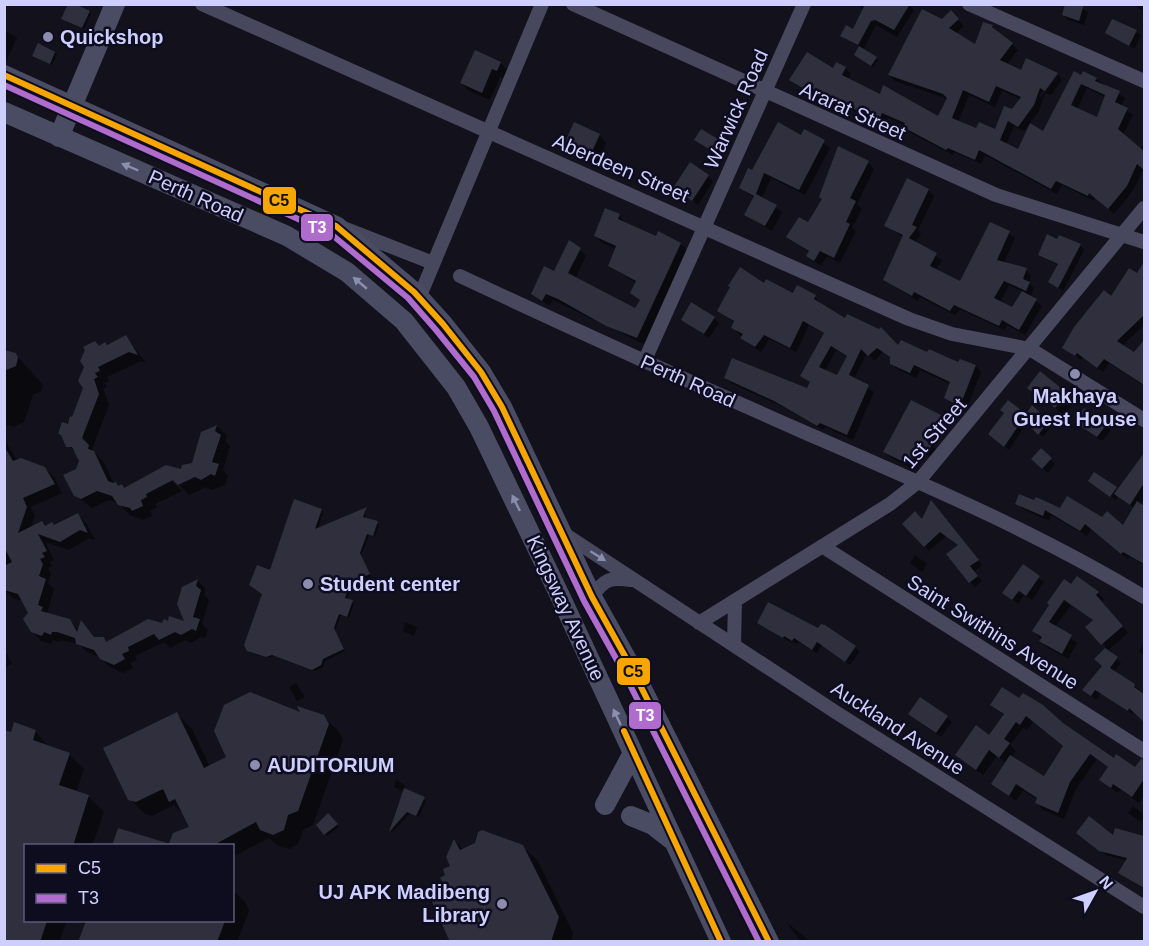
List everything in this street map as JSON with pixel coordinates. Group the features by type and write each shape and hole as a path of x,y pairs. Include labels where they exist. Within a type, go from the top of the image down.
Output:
{"main road":[{"path":"59,137 116,4"},
{"name":"Perth Road","path":"4,75 73,104 336,226"},
{"name":"Perth Road","path":"4,112 287,236 347,272 404,321"},
{"name":"Kingsway Avenue","path":"336,226 378,259 420,298 481,372 502,407 592,597 631,667 769,942"},
{"name":"Kingsway Avenue","path":"404,321 442,367 475,420 721,942"},
{"path":"605,805 633,753"},
{"path":"631,816 653,825 673,841"}],"street":[{"name":"Aberdeen Street","path":"202,4 930,327 1030,349 1144,420"},
{"path":"420,298 542,4"},
{"name":"Ararat Street","path":"573,4 765,93 996,195 1144,242"},
{"name":"Warwick Road","path":"644,362 804,4"},
{"path":"969,4 1144,81"},
{"name":"1st Street","path":"699,623 890,504 918,482 1144,208"},
{"path":"336,226 434,263"},
{"name":"Perth Road","path":"460,276 644,362 918,482 1050,543 1144,597"},
{"name":"Auckland Avenue","path":"563,533 631,580 1144,907"},
{"name":"Saint Swithins Avenue","path":"822,546 1144,751"},
{"path":"592,597 605,580 615,578 631,580"},
{"path":"734,645 735,601"}],"building":[{"path":"68,4 75,4 90,11 82,28 61,19"},
{"path":"865,4 910,4 894,30 875,20 871,21 858,45 840,36 846,25 853,29"},
{"path":"1065,4 1084,4 1079,21 1062,15"},
{"path":"922,9 942,19 951,10 959,19 949,28 975,44 983,22 993,25 992,27 1013,43 1000,60 1021,70 1026,58 1058,73 1045,91 1040,88 1034,105 1018,127 1008,121 1000,140 1018,149 1030,123 1043,131 1074,71 1081,75 1083,71 1097,78 1095,81 1120,91 1115,102 1128,108 1118,129 1144,151 1144,170 1137,164 1127,186 1108,209 1089,193 1088,196 1056,181 1051,189 979,150 975,160 948,148 946,150 903,127 905,123 882,113 879,121 813,89 811,93 789,80 807,52 833,68 836,62 846,67 842,75 880,94 883,85 938,116 947,98 943,94 888,75","holes":["1081,84 1105,95 1097,117 1071,105","996,86 1021,97 1012,109 1004,106 995,129 979,122 976,128 952,118 963,90 989,102"]},
{"path":"1112,19 1137,30 1129,46 1105,33"},
{"path":"38,43 55,52 50,64 32,56"},
{"path":"859,46 877,57 871,66 854,55"},
{"path":"475,50 501,62 497,71 492,69 482,93 460,83"},
{"path":"574,122 600,134 589,158 563,147"},
{"path":"778,122 801,135 804,129 825,140 799,190 764,173 756,194 777,205 765,226 744,215 754,196 739,188 748,168 752,170"},
{"path":"701,129 723,142 716,153 694,140"},
{"path":"838,146 869,161 850,198 856,201 846,222 850,224 834,258 820,251 814,261 806,256 809,251 786,237 799,217 808,222 822,199 819,197"},
{"path":"690,162 709,175 692,201 673,188"},
{"path":"907,178 929,189 912,225 917,227 909,238 937,253 930,266 960,281 990,222 1010,231 997,260 1027,268 1023,279 1030,282 1026,291 1004,281 994,298 1012,307 1022,291 1037,299 1019,330 1002,320 999,326 954,305 950,311 914,292 912,296 883,280 903,235 884,226"},
{"path":"605,208 620,214 618,219 656,236 658,231 681,243 637,338 606,326 546,294 542,301 531,294 544,266 554,271 569,240 581,248 568,273 635,308 640,300 630,293 636,281 608,266 616,246 594,236"},
{"path":"1047,234 1057,239 1059,235 1081,244 1058,288 1048,282 1058,264 1038,255"},
{"path":"1144,262 1144,315 1117,341 1134,352 1144,340 1144,385 1104,359 1097,368 1077,353 1075,356 1062,348 1074,327 1104,290 1111,296 1129,268 1137,273"},
{"path":"740,267 764,283 766,279 793,293 797,285 816,295 814,299 845,318 847,314 879,329 881,327 898,345 901,340 927,352 929,349 958,362 960,359 976,365 960,406 944,398 950,382 914,365 910,373 890,364 890,357 877,348 868,356 861,349 849,375 869,385 847,435 820,423 817,426 774,401 724,378 732,358 807,388 810,382 800,376 824,333 803,321 790,348 764,335 755,347 740,338 743,334 731,328 734,321 717,311 730,287 728,286","holes":["831,346 847,356 837,375 819,367"]},
{"path":"691,302 715,317 704,334 681,320"},
{"path":"126,335 138,355 129,352 98,367 100,371 95,373 98,377 94,379 99,394 82,438 89,445 88,449 94,451 108,481 116,482 118,486 122,484 124,488 166,465 181,469 182,465 192,463 201,432 217,425 215,431 221,435 212,462 219,464 215,476 211,474 201,480 195,477 178,485 173,480 146,494 147,497 141,500 143,506 132,511 130,508 118,505 112,496 97,491 81,499 74,496 63,475 76,469 79,461 72,447 66,447 61,435 58,434 62,422 68,424 70,416 72,417 83,388 78,381 84,367 80,361 85,350 83,347 95,341 99,346 105,342 107,345"},
{"path":"4,350 16,353 18,358 16,366 4,371"},
{"path":"1040,371 1067,393 1055,408 1027,388"},
{"path":"911,400 941,415 927,442 932,444 928,453 918,448 913,459 906,456 904,462 883,452"},
{"path":"1008,400 1026,414 1032,405 1049,421 1038,435 1023,419 1004,447 988,434 1004,413 1000,410"},
{"path":"1084,408 1107,424 1097,437 1074,422"},
{"path":"4,446 13,461 21,458 45,467 55,484 23,498 27,507 18,533 42,521 45,526 52,522 54,525 78,513 88,533 80,530 60,542 38,534 47,551 42,553 45,557 40,559 43,564 39,576 46,579 38,605 43,607 41,611 70,619 77,632 81,620 94,637 104,637 106,642 148,619 162,623 164,619 168,621 169,616 184,621 177,604 182,587 198,579 196,586 201,590 193,617 200,619 196,631 192,629 181,635 175,632 159,640 154,634 128,647 129,651 122,654 125,659 114,665 100,659 94,650 76,644 75,638 57,632 52,632 51,635 44,632 42,636 31,632 23,619 28,613 18,594 4,590 4,566 12,562 4,547"},
{"path":"1041,448 1052,458 1042,469 1031,459"},
{"path":"1144,453 1144,483 1130,505 1114,494"},
{"path":"1094,472 1117,487 1110,497 1088,481"},
{"path":"1019,494 1034,500 1036,497 1060,508 1067,496 1102,517 1107,511 1123,525 1137,501 1144,506 1144,564 1123,552 1121,554 1085,524 1080,531 1045,510 1043,516 1015,504"},
{"path":"294,499 322,509 315,529 367,507 363,517 378,521 373,536 367,534 360,553 370,574 350,583 345,598 353,600 347,617 339,614 334,628 344,649 323,659 321,665 312,670 272,655 266,657 247,651 244,645 262,594 249,585 257,565 270,570"},
{"path":"931,500 979,560 970,566 978,576 969,583 946,554 958,545 940,532 924,547 902,524 915,511 922,519"},
{"path":"1023,564 1040,576 1026,596 1019,591 1012,600 1002,593"},
{"path":"1077,576 1099,592 1096,595 1123,626 1101,645 1085,627 1093,620 1064,600 1049,622 1072,635 1062,654 1039,641 1042,637 1032,631 1049,605 1047,603 1064,579 1071,584"},
{"path":"768,602 818,628 821,624 825,625 856,646 845,662 817,642 812,650 794,638 792,641 784,636 783,638 757,623"},
{"path":"1105,648 1118,657 1110,668 1135,684 1134,687 1144,694 1144,722 1129,708 1128,711 1095,690 1091,696 1082,690 1102,666 1094,659"},
{"path":"1002,687 1019,698 1023,693 1043,705 1063,723 1114,758 1116,754 1135,767 1141,759 1144,760 1144,779 1132,797 1113,784 1111,788 1099,780 1108,767 1090,754 1070,782 1058,813 1035,803 1037,798 1016,784 1009,796 991,784 1010,755 1044,776 1063,746 1026,716 1020,725 1016,722 1004,739 1010,743 999,758 989,750 976,770 955,755 976,725 989,735 1004,714 990,705"},
{"path":"250,692 300,712 297,706 324,715 329,724 298,811 288,815 284,830 273,835 260,830 256,822 216,844 169,844 173,833 189,827 175,799 169,802 163,789 136,802 128,800 103,748 177,712 204,768 226,757 214,731 224,705"},
{"path":"920,697 948,716 936,733 908,714"},
{"path":"14,722 36,730 33,740 70,753 59,785 89,795 74,844 24,844 24,922 47,922 40,942 4,942 4,730 11,732"},
{"path":"404,788 425,797 416,816 407,812 389,832"},
{"path":"328,813 338,824 324,835 316,825"},
{"path":"1089,816 1113,835 1115,828 1144,836 1144,888 1118,873 1127,858 1099,851 1076,833"},
{"path":"118,828 167,843 167,844 113,844"},
{"path":"482,830 523,845 559,917 551,942 450,942 432,902 437,900 434,894 440,891 437,886 443,883 440,878 445,875 443,869 450,866 446,857 454,839 460,850 475,843 478,832"},
{"path":"86,922 225,922 217,942 78,942"}],"transit line":[{"name":"C5","path":"4,75 336,226 414,292 443,324 481,372 502,407 592,597 631,667 769,942"},
{"name":"T3","path":"4,85 331,234 408,298 474,377 494,411 584,601 623,671 759,942"},
{"name":"C5","path":"624,731 721,942"}],"place":[{"name":"Quickshop","path":"48,37"},
{"name":"Makhaya Guest House","path":"1075,374"},
{"name":"Student center","path":"308,584"},
{"name":"AUDITORIUM","path":"255,765"},
{"name":"UJ APK Madibeng Library","path":"502,904"}]}
